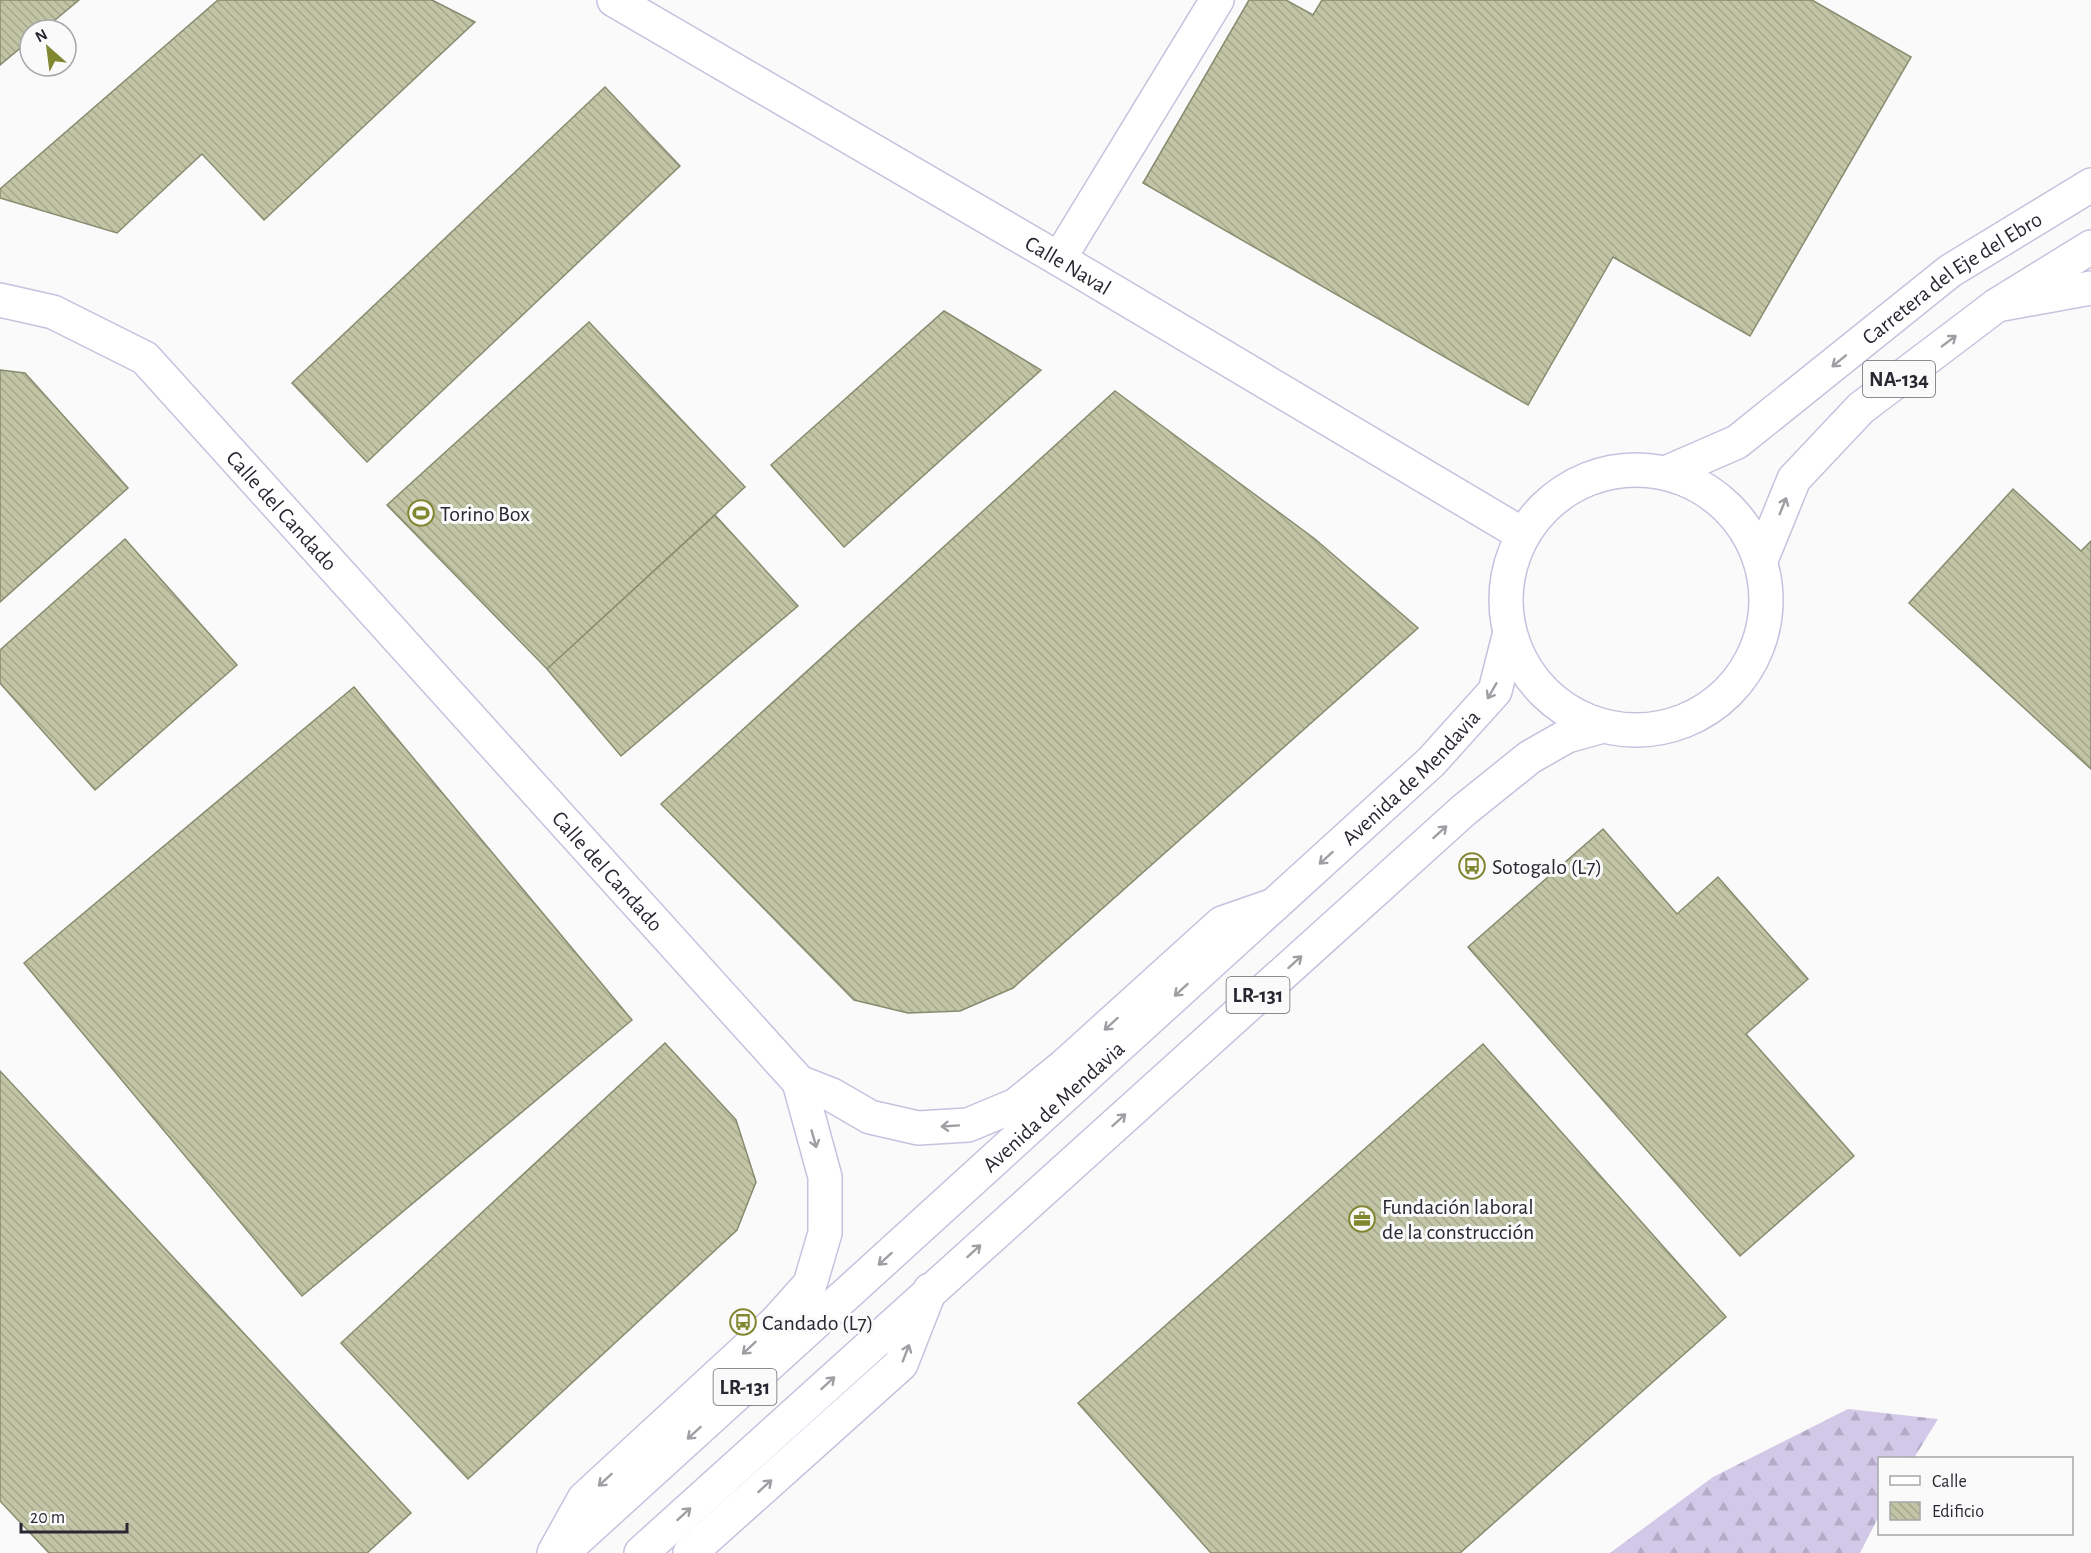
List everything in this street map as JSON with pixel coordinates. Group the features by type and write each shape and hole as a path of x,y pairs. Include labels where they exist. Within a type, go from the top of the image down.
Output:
{"main road":[{"name":"Calle Naval","path":"614,0 1059,259 1522,534"},
{"path":"1059,259 1217,0"},
{"name":"Carretera del Eje del Ebro","path":"1668,472 1737,442 1950,271 2091,184"},
{"name":"NA-134","path":"1761,560 1794,479 1861,408 1998,305 2091,247"},
{"path":"1998,305 2091,288"},
{"name":"Calle del Candado","path":"0,300 53,312 145,358 799,1082 832,1095 870,1117 918,1128 968,1125 1016,1105 1064,1066 1222,923 1274,905"},
{"path":"1626,469 1668,472 1709,490 1741,521 1761,560 1767,599 1761,638 1744,674 1716,703 1682,722 1643,730 1603,726 1562,708 1530,676 1509,636 1505,601 1509,566 1522,534 1549,501 1585,479 1626,469"},
{"name":"Avenida de Mendavia","path":"562,1553 1431,762 1495,691 1509,636"},
{"name":"LR-131","path":"641,1553 1464,810 1530,757 1567,736 1603,726"},
{"path":"554,1553 584,1499 776,1323 810,1284 825,1233 825,1177 799,1082"},
{"path":"690,1553 901,1364 930,1290"}],"green space":[{"path":"1848,1409 1938,1419 1915,1457 1878,1457 1878,1518 1860,1553 1610,1553 1713,1477"}],"building":[{"path":"0,0 79,0 57,18 18,18 18,50 0,65"},
{"path":"218,0 432,0 475,22 264,220 202,154 117,233 0,198 0,189"},
{"path":"1249,0 1286,0 1313,15 1322,0 1812,0 1911,57 1750,336 1613,257 1528,405 1143,183"},
{"path":"605,87 680,166 367,462 292,383"},
{"path":"944,311 1041,370 844,547 771,465"},
{"path":"589,322 745,487 547,669 387,505"},
{"path":"0,370 25,373 128,488 0,602"},
{"path":"1115,391 1315,539 1418,628 1013,988 960,1011 908,1013 854,1000 661,804"},
{"path":"2013,489 2081,551 2091,541 2091,769 1909,603"},
{"path":"715,515 798,606 621,756 547,669"},
{"path":"125,539 237,665 95,790 0,683 0,650"},
{"path":"354,687 632,1020 302,1296 24,963"},
{"path":"1603,829 1677,914 1718,877 1808,979 1746,1034 1854,1156 1740,1256 1468,947"},
{"path":"665,1043 736,1120 756,1182 737,1230 468,1479 341,1343"},
{"path":"1483,1044 1726,1317 1460,1553 1211,1553 1078,1403"},
{"path":"0,1071 411,1513 367,1553 49,1553 0,1501"}],"place":[{"name":"Torino Box","path":"421,513"},
{"name":"Sotogalo (L7)","path":"1472,866"},
{"name":"Fundación laboral de la construcción","path":"1362,1219"},
{"name":"Candado (L7)","path":"743,1322"}]}
